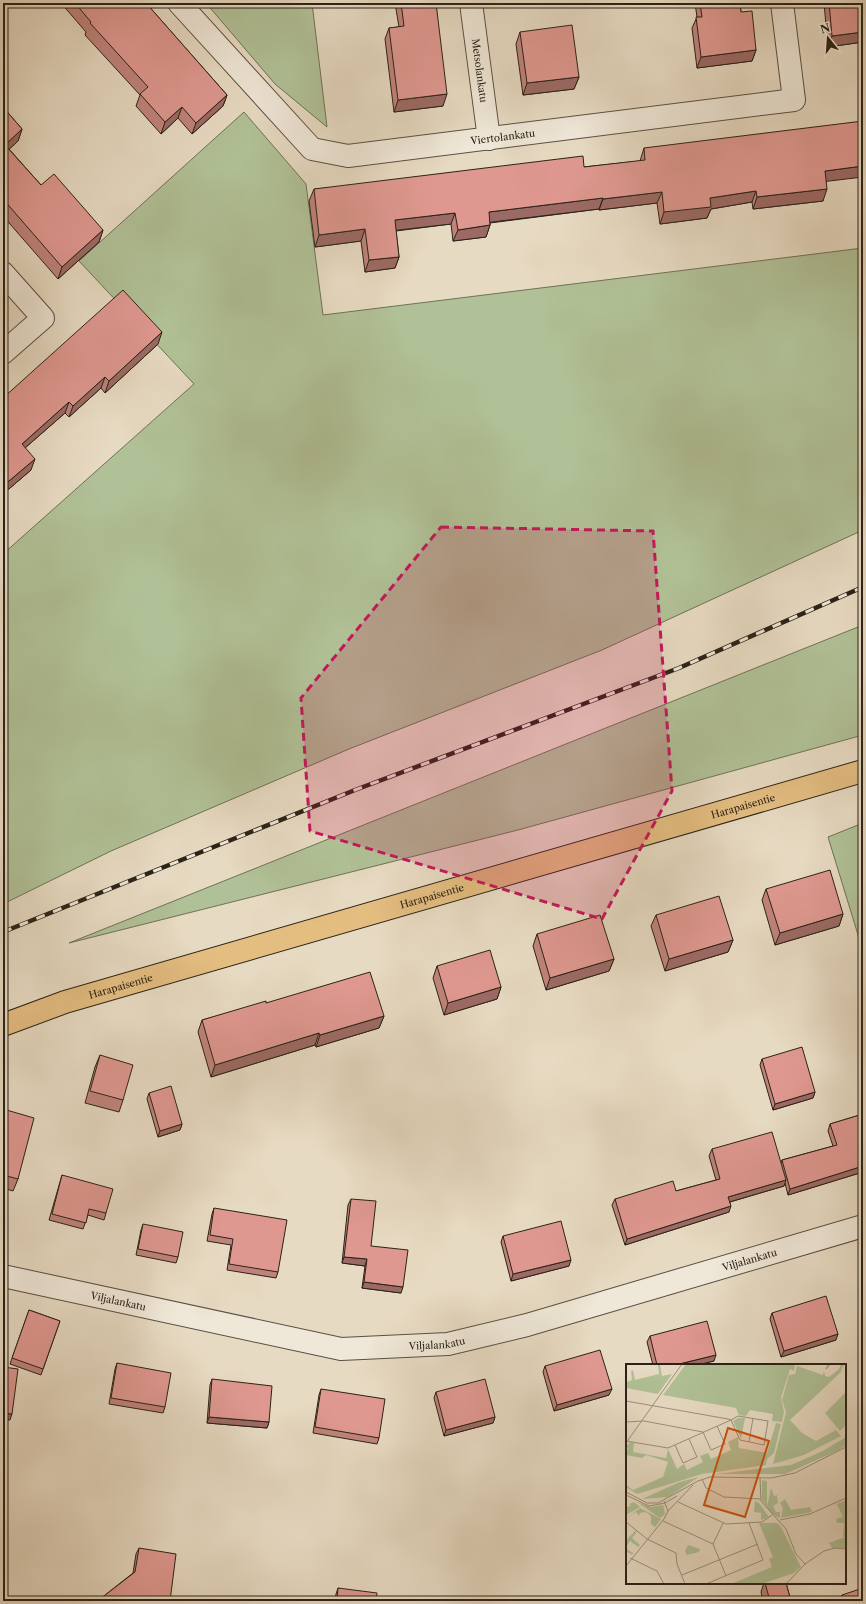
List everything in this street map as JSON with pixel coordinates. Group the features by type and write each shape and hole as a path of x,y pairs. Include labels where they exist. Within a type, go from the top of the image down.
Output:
{"main road":[{"name":"Harapaisentie","path":"3,1025 65,1002 863,771"}],"street":[{"name":"Viertolankatu","path":"178,3 312,149 348,156 794,100 782,3"},
{"name":"Metsolankatu","path":"472,3 488,138"},
{"path":"3,272 43,318 3,353"},
{"name":"Viljalankatu","path":"3,1276 340,1349 448,1344 527,1325 863,1226"}],"highlighted area":[{"path":"441,527 653,531 672,791 602,919 310,831 301,698"}],"green space":[{"path":"206,3 312,3 327,127 275,84"},
{"path":"244,112 306,184 323,315 863,248 863,530 602,650 349,749 111,851 3,904 3,554 194,384 79,261"},
{"path":"863,625 863,735 518,830 69,943"},
{"path":"863,823 863,951 828,837"}],"building":[{"path":"75,3 146,3 227,95 196,123 182,107 165,122 140,94 148,87 90,23 91,22"},
{"path":"401,3 436,3 447,94 398,100 389,28 404,26"},
{"path":"700,3 740,3 741,12 752,11 756,50 701,57 696,17 702,17"},
{"path":"829,3 863,3 863,32 832,36"},
{"path":"572,25 579,77 527,83 520,32"},
{"path":"3,107 22,129 5,145 41,185 54,174 103,230 62,267 3,199"},
{"path":"863,121 863,166 825,171 827,189 757,197 756,191 710,198 711,207 664,212 662,192 603,198 489,212 490,225 458,230 455,213 395,220 399,257 369,260 365,229 319,235 314,189 583,156 584,167 645,160 644,148"},
{"path":"123,290 162,332 109,381 105,377 73,406 69,402 22,444 35,459 3,486 3,398"},
{"path":"830,870 843,914 780,933 766,889"},
{"path":"719,896 733,940 669,959 656,915"},
{"path":"600,915 614,959 550,978 537,934"},
{"path":"490,950 501,987 448,1003 437,966"},
{"path":"370,972 384,1016 320,1035 319,1033 215,1065 202,1020 266,1001 266,1003"},
{"path":"802,1047 815,1092 775,1104 762,1059"},
{"path":"100,1055 133,1065 123,1100 90,1091"},
{"path":"171,1086 182,1124 160,1131 149,1093"},
{"path":"3,1109 34,1118 18,1179 3,1175"},
{"path":"863,1114 863,1166 790,1189 782,1160 837,1145 830,1124"},
{"path":"772,1132 786,1180 728,1197 731,1206 627,1239 615,1199 673,1181 676,1191 720,1179 712,1149"},
{"path":"62,1175 113,1189 106,1213 89,1209 86,1223 52,1214"},
{"path":"351,1199 376,1201 371,1246 408,1250 403,1287 364,1282 367,1259 344,1257"},
{"path":"214,1208 287,1220 278,1272 229,1264 233,1239 210,1235"},
{"path":"561,1221 571,1260 513,1274 503,1236"},
{"path":"143,1224 183,1232 178,1257 138,1249"},
{"path":"826,1296 838,1334 784,1351 772,1313"},
{"path":"29,1310 60,1321 43,1369 12,1358"},
{"path":"707,1321 716,1355 679,1364 657,1364 650,1336"},
{"path":"600,1350 612,1389 557,1405 545,1366"},
{"path":"117,1363 171,1373 165,1407 111,1398"},
{"path":"3,1367 18,1369 12,1414 3,1413"},
{"path":"212,1379 272,1386 269,1422 209,1417"},
{"path":"485,1379 495,1417 446,1430 436,1392"},
{"path":"321,1389 385,1399 379,1438 315,1427"},
{"path":"139,1548 176,1554 170,1601 101,1601 100,1599 135,1572"},
{"path":"765,1584 786,1584 791,1601 770,1601"},
{"path":"338,1588 377,1593 376,1601 337,1601"},
{"path":"863,1588 863,1601 844,1601 842,1595"}],"railway":[{"path":"3,932 355,790 679,668 863,587"}]}
